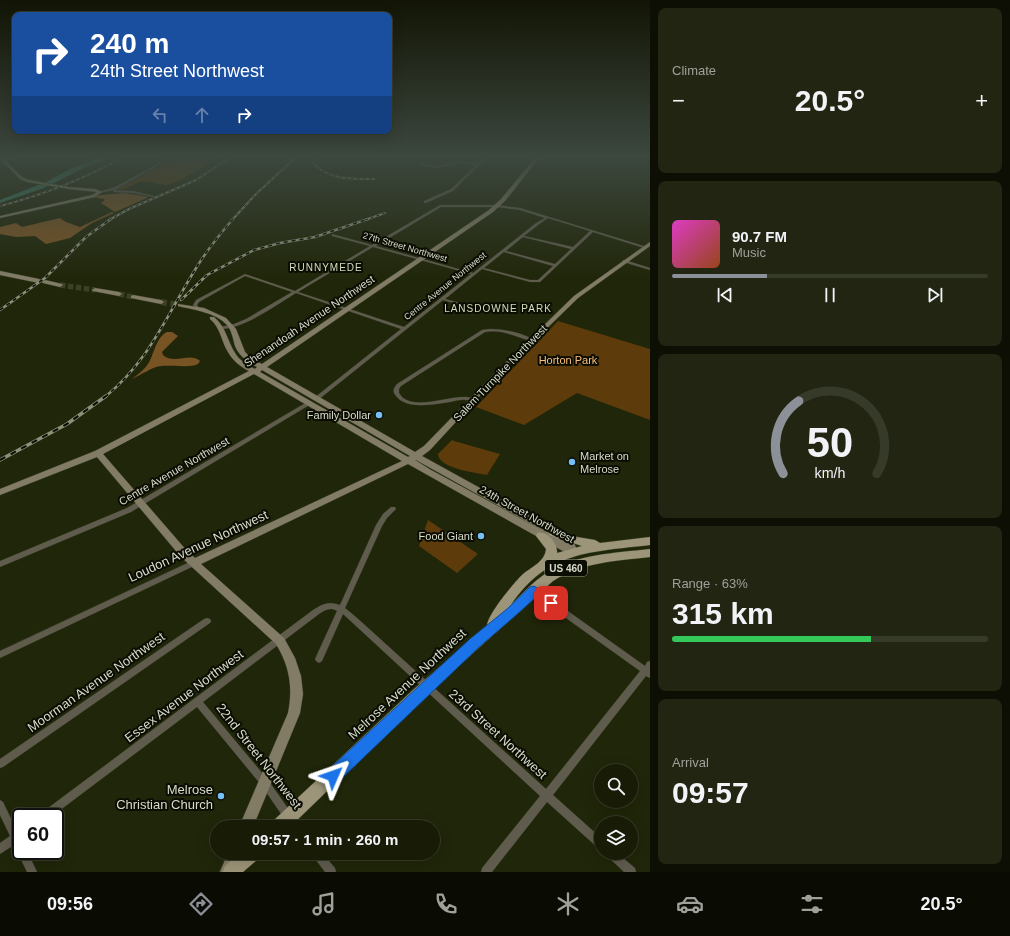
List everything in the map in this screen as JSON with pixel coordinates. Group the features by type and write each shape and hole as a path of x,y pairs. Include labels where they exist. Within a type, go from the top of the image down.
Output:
{"main road":[{"path":"0,217 86,198"},
{"name":"Shenandoah Avenue Northwest","path":"0,492 98,453 258,370 497,206 504,198"},
{"name":"Salem Turnpike Northwest","path":"408,461 427,448 472,400 585,289 648,245"},
{"path":"0,273 39,281"},
{"path":"46,282 60,284"},
{"path":"95,290 119,294"},
{"path":"133,297 160,302"},
{"path":"222,328 215,320 206,314 180,305 197,304 231,326"},
{"name":"24th Street Northwest","path":"231,326 237,345 242,354 258,370"},
{"name":"24th Street Northwest","path":"222,328 229,350 233,356 312,401 416,456 553,532 570,544 573,552"},
{"name":"24th Street Northwest","path":"312,401 408,461 541,536 573,552"},
{"path":"98,453 184,554 280,641 288,652 293,664 297,686 297,700 287,731 249,820"},
{"name":"Loudon Avenue Northwest","path":"194,563 408,461"},
{"path":"553,532 588,544 641,538 650,540"},
{"path":"541,536 552,548 551,556 545,564"},
{"name":"Melrose Avenue Northwest","path":"488,632 518,587 532,572 545,564 573,552 650,540"},
{"path":"534,591 534,582 537,579 549,570 567,561 573,552 589,558 603,559"},
{"name":"Melrose Avenue Northwest","path":"292,820 427,687 511,613 549,577 568,567 585,561 650,553"},
{"path":"227,872 232,860"},
{"path":"231,872 244,860"}],"street":[{"path":"431,206 425,202 437,198"},
{"path":"222,328 243,322 295,292 372,245 431,206 497,206 520,209 592,231 648,245"},
{"name":"Centre Avenue Northwest","path":"0,564 142,503 312,401 543,219 548,217"},
{"path":"481,268 516,278 537,282 592,231"},
{"name":"27th Street Northwest","path":"333,235 474,274"},
{"path":"522,236 573,248"},
{"path":"502,251 556,265"},
{"path":"624,261 650,269"},
{"path":"197,304 245,275 404,329"},
{"path":"442,299 468,306"},
{"path":"472,400 466,398 413,404 400,399 396,393 396,389 399,385 484,331 499,330 532,340"},
{"path":"319,659 379,524 393,509"},
{"name":"Loudon Avenue Northwest","path":"0,655 194,563"},
{"path":"486,872 649,670 534,591"},
{"name":"Essex Avenue Northwest","path":"55,808 324,607 333,606 342,609"},
{"name":"23rd Street Northwest","path":"342,609 594,839"},
{"name":"Moorman Avenue Northwest","path":"0,764 207,621"},
{"name":"22nd Street Northwest","path":"198,702 265,783 286,820"},
{"path":"0,805 12,826"},
{"path":"0,849 12,840"},
{"path":"27,860 32,872"},
{"path":"322,860 331,872"},
{"path":"618,860 631,872"}],"green space":[{"name":"Horton Park","path":"558,321 650,349 650,420 577,393 524,425 476,407"},
{"path":"452,440 500,454 487,475 458,469 444,463 438,454"},
{"path":"428,520 478,554 457,573 419,546"}],"shaded area":[{"path":"6,198 16,198 0,203 0,200"},
{"path":"97,198 147,198 115,212 101,203 104,199"},
{"path":"112,212 114,213 92,223 70,238 46,244 35,236 16,237 0,234 0,227 16,223 22,227 60,218 80,227"},
{"path":"167,332 172,332 178,336 162,352 163,355 172,359 196,359 200,361 198,364 191,366 158,366 132,379 146,366 160,338"}],"tunnel":[{"path":"60,285 95,290"},
{"path":"119,294 133,297"},
{"path":"161,302 180,305"}],"railway":[{"path":"0,206 30,198"},
{"path":"109,220 155,198"},
{"path":"232,220 253,198"},
{"path":"365,220 385,213"},
{"path":"0,310 45,278 86,237 111,219"},
{"path":"105,397 135,367 157,335 202,259 233,219"},
{"path":"181,300 207,275 254,250 280,243 315,237 368,219"},
{"path":"0,460 67,424 106,396"}],"place":[{"name":"Family Dollar","path":"379,415"},
{"name":"Market on Melrose","path":"572,462"},
{"name":"Food Giant","path":"481,536"},
{"name":"Melrose Christian Church","path":"221,796"}],"district":[{"name":"RUNNYMEDE","path":"326,267"},
{"name":"LANSDOWNE PARK","path":"498,308"}],"route":[{"path":"333,776 474,643 511,613 534,591 551,603"}]}
